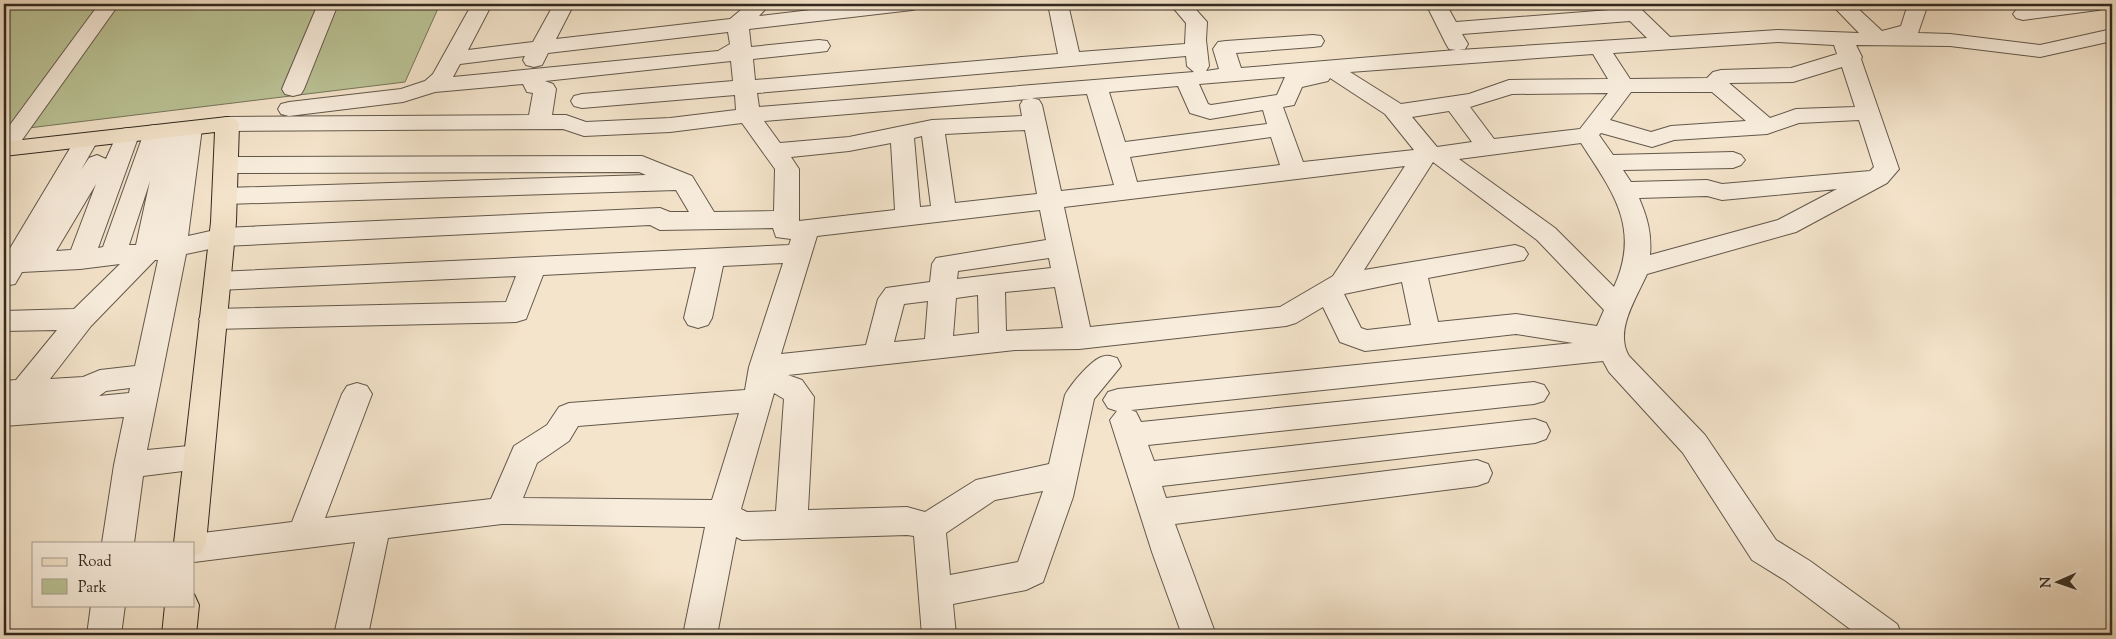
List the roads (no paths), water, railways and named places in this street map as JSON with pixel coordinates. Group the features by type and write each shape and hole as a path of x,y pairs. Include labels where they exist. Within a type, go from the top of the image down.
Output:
{"main road":[{"path":"4,149 227,124 228,165 224,237 213,320 190,542"},
{"path":"179,635 182,606"}],"street":[{"path":"4,149 109,4"},
{"path":"294,89 328,4"},
{"path":"433,86 442,77 482,4"},
{"path":"539,122 544,89 535,87 529,76 540,47 564,4"},
{"path":"227,124 281,110 402,94 433,86 723,57 740,41 760,4"},
{"path":"740,41 818,14 912,4"},
{"path":"1058,4 1070,60"},
{"path":"1180,4 1197,22 1192,78 1198,108 1205,112 1287,100 1291,83 1332,70 1396,112 1430,155 1546,234 1618,308"},
{"path":"1436,4 1464,56"},
{"path":"1841,4 1878,39 1950,40 2040,51 2112,35"},
{"path":"1716,85 1717,80 1721,77 1793,75 1847,48 1910,30 1918,4"},
{"path":"2016,9 2098,4"},
{"path":"2016,9 2068,45"},
{"path":"1449,29 1596,10 1635,14 1664,43"},
{"path":"1596,10 1596,47 1624,87"},
{"path":"818,14 822,81"},
{"path":"227,124 566,122 584,129 670,125 748,115 1192,78 1332,70 1464,56 1596,47 1778,36 1847,48"},
{"path":"452,58 540,47 740,41 819,46"},
{"path":"700,635 724,514 761,381 798,233 787,170 748,115 740,41"},
{"path":"1232,75 1226,48 1313,41"},
{"path":"1636,268 1788,226 1878,177 1888,166 1847,48"},
{"path":"582,101 1196,49"},
{"path":"574,125 590,70"},
{"path":"1396,112 1477,99 1509,87 1716,85 1767,127"},
{"path":"1096,86 1128,191"},
{"path":"1592,129 1624,87"},
{"path":"1028,92 1049,201 1067,276 1118,400 1155,513 1200,635"},
{"path":"670,125 676,94"},
{"path":"1271,102 1294,171"},
{"path":"1455,103 1488,148"},
{"path":"218,281 712,256 798,233 908,217 1488,148 1592,129 1652,140 1671,133 1767,127 1790,117 1869,113"},
{"path":"774,151 848,144 932,127 1034,123"},
{"path":"932,127 944,213"},
{"path":"1117,151 1280,129"},
{"path":"1592,129 1606,163 1624,190 1636,222 1639,240 1636,268 1609,330 1611,345 1619,364 1694,444 1764,550 1798,571 1885,635"},
{"path":"118,542 129,465 174,248 172,130"},
{"path":"14,391 81,319 147,253 172,130"},
{"path":"113,256 172,130"},
{"path":"902,132 908,217"},
{"path":"80,260 127,135"},
{"path":"14,268 86,140"},
{"path":"1190,141 1209,181"},
{"path":"1335,287 1430,155"},
{"path":"1606,163 1733,160"},
{"path":"14,268 97,163"},
{"path":"228,165 642,164 683,182 706,219"},
{"path":"1624,190 1707,188 1722,192 1878,177"},
{"path":"226,196 683,182"},
{"path":"14,268 147,253 224,237 660,216 660,221 706,219 798,233"},
{"path":"938,348 946,263 1061,247"},
{"path":"502,511 526,455 558,433 568,414 761,381 877,355 993,342 1095,347 1286,316 1335,287 1515,254"},
{"path":"698,318 712,256"},
{"path":"213,320 516,312 533,264"},
{"path":"1413,272 1427,334"},
{"path":"877,355 894,296 1067,276"},
{"path":"991,284 993,342"},
{"path":"1335,287 1350,335 1359,340 1516,324 1611,345"},
{"path":"4,321 81,319"},
{"path":"1118,400 1611,345"},
{"path":"935,593 1026,575 1030,572 1054,507 1080,395 1095,347"},
{"path":"14,391 88,388 100,381 148,375"},
{"path":"761,381 792,388 799,397 791,525"},
{"path":"1130,435 1534,393"},
{"path":"303,535 357,394"},
{"path":"4,414 142,404"},
{"path":"1143,475 1536,431"},
{"path":"129,465 199,458"},
{"path":"195,548 502,511 724,514 742,526 907,521 929,527 987,489 1062,474"},
{"path":"1155,513 1477,474"},
{"path":"351,635 375,526"},
{"path":"929,527 939,635"},
{"path":"104,635 108,606"}]}
